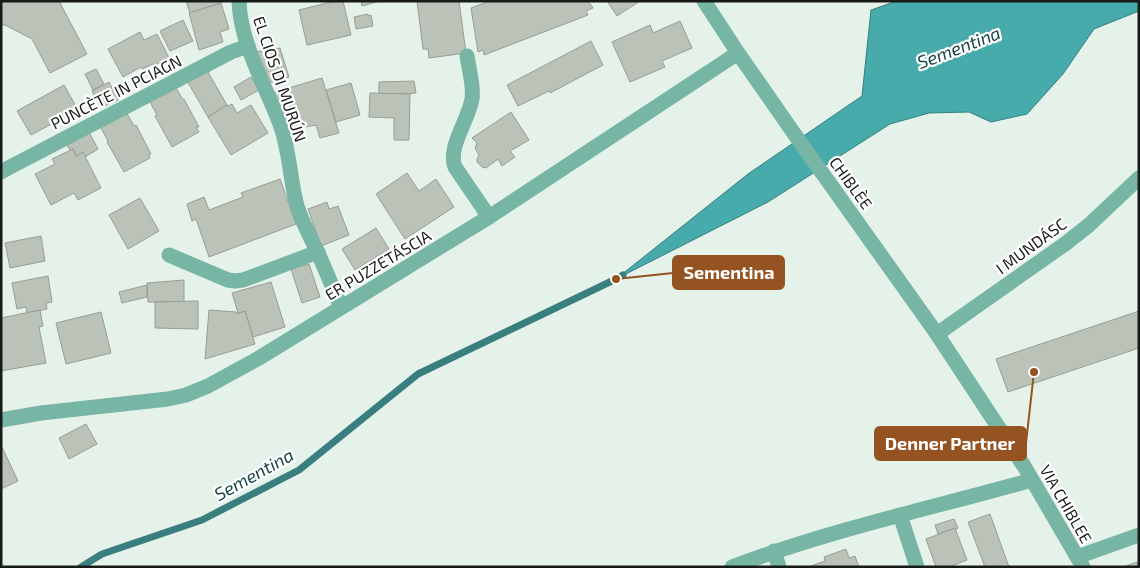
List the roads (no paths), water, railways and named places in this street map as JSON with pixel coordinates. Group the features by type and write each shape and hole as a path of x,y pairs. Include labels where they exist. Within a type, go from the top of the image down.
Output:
{"street":[{"name":"EL CIOS DI MURÚN","path":"238,1 241,22 248,46 286,143 299,211 341,307"},
{"name":"CHIBLÈE","path":"704,1 793,132 937,334"},
{"name":"PUNCÈTE IN PCIAGN","path":"1,172 223,56 248,46"},
{"name":"ER PUZZETÁSCIA","path":"1,420 41,413 168,399 186,395 208,386 259,358 489,217 738,53"},
{"path":"467,56 472,97 453,152 453,162 489,217"},
{"name":"I MUNDÁSC","path":"937,334 1066,244 1139,178"},
{"path":"169,255 228,280 235,281 243,280 318,252"},
{"name":"VIA CHIBLEE","path":"937,334 1032,480 1080,562"},
{"path":"732,567 774,551 1032,480"},
{"path":"900,515 917,567"},
{"path":"1080,562 1139,535"},
{"path":"774,551 779,567"}],"water":[{"path":"897,1 1139,1 1139,11 1094,29 1063,74 1027,114 991,122 969,112 929,113 890,124 768,202 616,279 748,174 862,96 871,10"}],"waterway":[{"name":"Sementina","path":"81,567 102,554 202,520 299,470 418,374 623,275"}],"place":[{"name":"Sementina","path":"616,279"},
{"name":"Denner Partner","path":"1034,372"}]}
